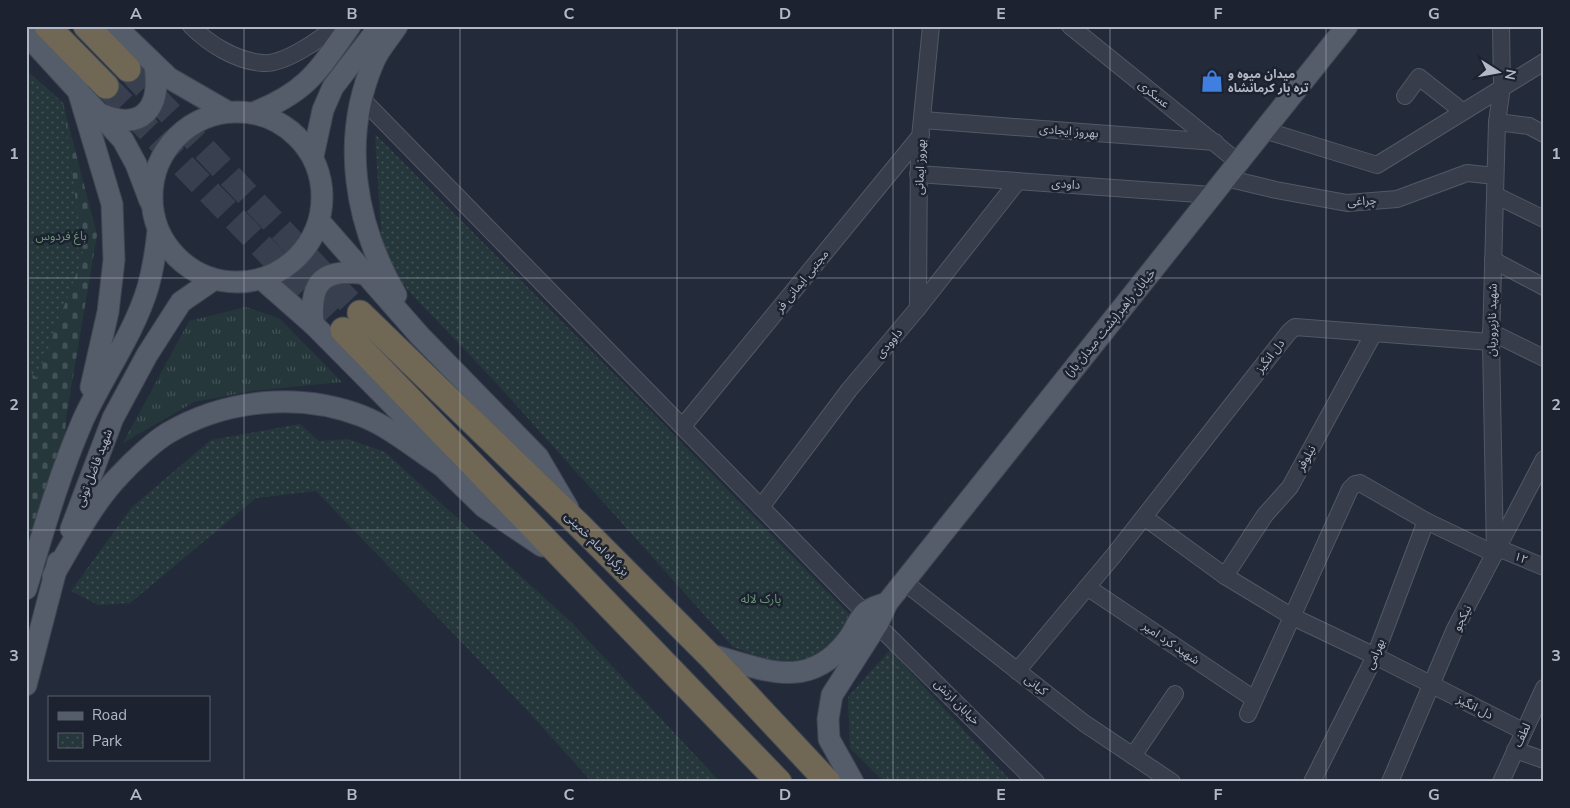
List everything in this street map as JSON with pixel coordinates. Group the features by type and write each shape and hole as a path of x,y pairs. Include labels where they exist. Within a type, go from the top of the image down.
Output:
{"highway":[{"path":"47,26 106,86"},
{"path":"86,26 128,69"},
{"name":"بزرگراه امام خمینی","path":"779,782 568,564 352,321 579,525 707,654 828,782"}],"main road":[{"path":"115,26 169,78 228,112"},
{"path":"253,113 277,103 299,90 316,73 350,26"},
{"path":"313,156 323,110 334,87 380,26"},
{"path":"397,26 374,60 362,99 356,137 355,176 362,217 379,265 420,336"},
{"name":"خیابان راهبر(پشت میدان بار)","path":"872,617 887,603 904,582 1348,26"},
{"path":"26,34 123,140 136,164 152,207 158,231 171,253 190,270 213,280 238,284 263,280 288,267 308,247 320,222 323,199 321,177 313,156 298,136 277,121 253,113 228,112 202,119 180,134 163,155 153,180 152,207"},
{"path":"100,114 131,121 144,115 157,93 155,66"},
{"path":"76,87 112,204 114,260 108,312 83,420"},
{"path":"320,222 420,336 538,457 579,525"},
{"path":"26,589 48,515 83,420 141,306 154,262 158,231"},
{"path":"313,324 311,304 316,287 329,274 338,272 366,274"},
{"name":"شهید فاضل تونی","path":"26,686 53,576 113,418 147,355 181,302 213,280"},
{"path":"263,280 313,324 408,420 442,466 484,506 568,564"},
{"path":"141,306 152,302 165,306 170,319"},
{"path":"53,576 84,523 119,476 167,434 205,415 259,402 324,405 363,416 442,466"},
{"path":"707,654 776,673 796,674 833,658 848,640 872,617"},
{"path":"853,782 829,739 828,719 832,695 872,617"}],"street":[{"path":"191,26 200,36 231,55 264,64 293,55 335,26"},
{"name":"بهروز ایمانی","path":"918,308 918,174 931,26"},
{"name":"عسکری","path":"1070,26 1215,142 1232,170"},
{"name":"شهید نازپروریان","path":"1497,551 1491,337 1497,122 1502,87 1501,26"},
{"path":"1264,130 1377,165 1544,62"},
{"path":"1404,96 1419,77 1462,111"},
{"name":"خیابان ارتش","path":"362,99 761,507 1036,782"},
{"path":"1529,126 1544,118"},
{"path":"1497,122 1529,126 1544,134"},
{"name":"بهروز ایجادی","path":"922,128 1215,142"},
{"name":"مجتبی ایمانی فر","path":"683,426 922,128"},
{"name":"چراغی","path":"1232,170 1276,190 1347,203 1397,199 1467,172 1495,176"},
{"name":"داودی","path":"918,174 1213,195"},
{"name":"داوودی","path":"761,507 849,390 918,308 1018,181"},
{"path":"1495,195 1544,219"},
{"path":"1493,260 1544,287"},
{"name":"دل انگیز","path":"1018,671 1087,588 1289,332 1295,327 1374,333 1491,337"},
{"name":"نیلوفر","path":"1225,576 1266,515 1290,487 1374,333"},
{"path":"1491,337 1544,358"},
{"name":"نیکجو","path":"1390,782 1454,631 1544,459"},
{"path":"1292,616 1350,489 1355,484 1360,483 1426,520 1497,551"},
{"name":"دل انگیز","path":"1144,517 1225,576 1292,616 1523,731"},
{"name":"بهرامی","path":"1312,782 1375,656 1426,520"},
{"name":"۱۲","path":"1497,551 1544,567"},
{"name":"کیانی","path":"904,582 1084,723 1172,782"},
{"name":"شهید کرد امیر","path":"1087,588 1251,706 1292,616"},
{"name":"لطف","path":"1501,782 1544,688"},
{"path":"1133,756 1175,694"},
{"path":"1514,750 1544,760"}],"green space":[{"name":"باغ فردوس","path":"26,70 63,103 97,235 66,418 63,473 26,588"},
{"path":"26,70 63,103 83,256 37,378 26,370"},
{"name":"پارک لاله","path":"375,134 633,393 850,615 827,651 785,667 733,647 500,387 383,264"},
{"path":"246,307 279,318 342,382 252,391 194,402 123,443 189,321"},
{"path":"300,424 319,441 348,439 385,452 572,623 720,782 592,782 524,707 316,491 256,498 130,603 98,605 71,591 132,507 211,440"},
{"path":"890,650 1012,782 884,782 850,748 848,697"}],"tunnel":[{"path":"128,69 360,313"},
{"path":"106,86 343,330"}],"place":[{"name":"میدان میوه و تره بار کرمانشاه","path":"1212,81"}]}
